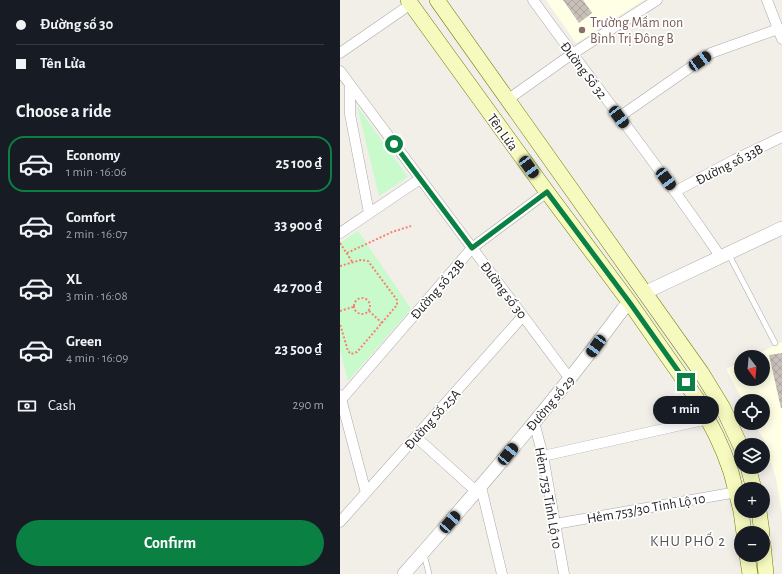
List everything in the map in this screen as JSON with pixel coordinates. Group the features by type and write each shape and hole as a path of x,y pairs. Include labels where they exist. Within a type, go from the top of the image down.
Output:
{"main road":[{"name":"Tên Lửa","path":"437,0 712,390 723,408 736,438"},
{"name":"Tên Lửa","path":"409,2 547,192 630,303 686,382 708,419 724,453 734,483"},
{"path":"630,303 644,293"},
{"path":"748,562 750,574"},
{"path":"765,562 766,574"}],"street":[{"name":"Đường Số 32","path":"534,0 619,117 724,254"},
{"path":"507,100 572,54 657,0"},
{"path":"767,0 782,39"},
{"path":"340,53 409,2"},
{"path":"619,117 711,53 778,28"},
{"name":"Đường số 30","path":"340,71 350,87 570,379"},
{"path":"350,87 350,114 369,213"},
{"name":"Đường số 33B","path":"676,191 734,160 782,138"},
{"path":"340,233 420,179"},
{"name":"Đường số 23B","path":"341,397 472,248 547,192"},
{"path":"644,293 782,228"},
{"name":"Đường số 29","path":"404,574 479,489 570,379 623,308 630,303"},
{"name":"Đường Số 25A","path":"340,522 523,316"},
{"path":"341,397 366,493"},
{"path":"543,456 708,419"},
{"name":"Hẻm 753 Tỉnh Lộ 10","path":"534,422 543,456 564,574"},
{"path":"416,437 479,489 502,574"},
{"name":"Hẻm 753/30 Tỉnh Lộ 10","path":"555,524 734,493"}],"lane":[{"path":"724,254 775,343"},
{"path":"424,552 429,574"}],"path":[{"path":"347,253 392,232 411,226"},
{"path":"340,243 353,262"},
{"path":"340,266 361,260 368,261 397,300 397,305 358,352 351,354 348,351 340,324"},
{"path":"340,311 353,307 355,302 364,298 368,301 370,306 369,311"},
{"path":"353,307 359,314 364,314 369,311"},
{"path":"369,311 382,323"}],"shaded area":[{"name":"Trường Mầm non Bình Trị Đông B","path":"546,0 644,0 576,43"},
{"path":"782,342 782,515 776,478 770,459 770,438 763,438 758,430 770,430 770,394 739,394 735,386 770,386 770,350 765,350"},
{"path":"734,365 734,384 726,369"}],"green space":[{"path":"357,106 408,177 379,196"},
{"path":"358,231 411,309 348,381 340,350 340,243"}],"building":[{"path":"563,0 583,0 592,13 579,23"},
{"path":"782,353 782,408 770,359 770,355"}],"place":[{"name":"Trường Mầm non Bình Trị Đông B","path":"582,30"}],"district":[{"name":"KHU PHỐ 2","path":"688,541"}],"route":[{"path":"394,144 472,248 547,192 630,303 686,382"}]}
